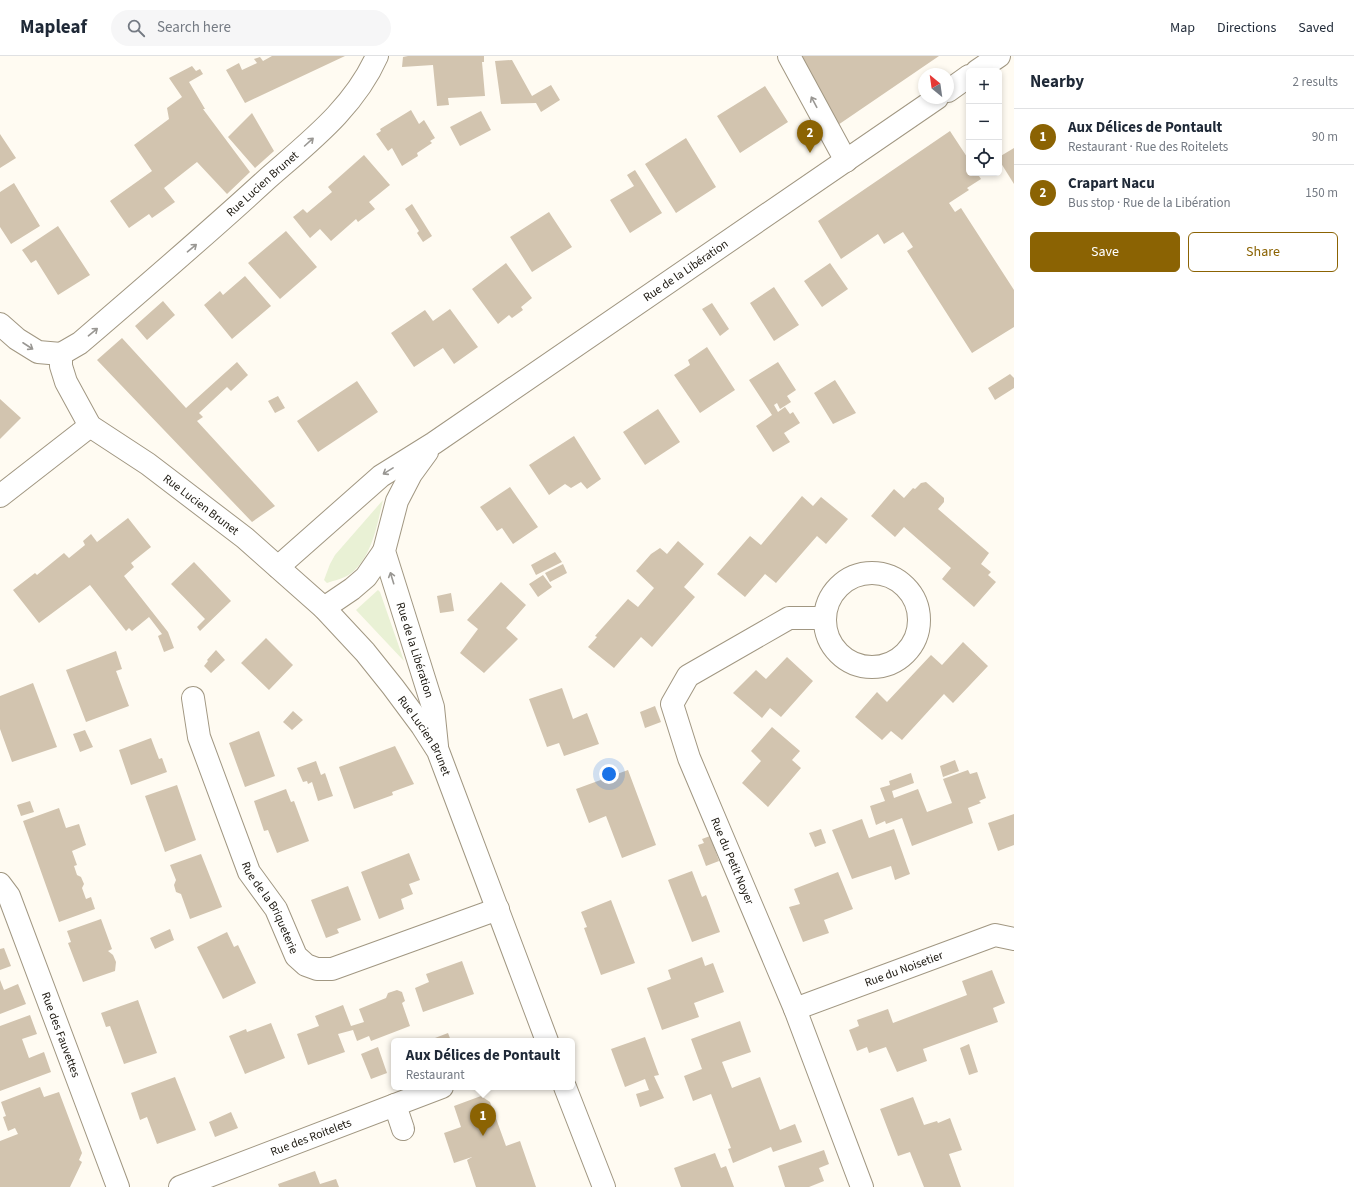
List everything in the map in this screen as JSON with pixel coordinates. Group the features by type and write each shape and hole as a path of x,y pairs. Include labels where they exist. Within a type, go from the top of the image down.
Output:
{"street":[{"name":"Rue Lucien Brunet","path":"377,56 370,72 343,110 197,244 80,343 61,354 61,366 66,382 90,426 148,464 245,538 324,608 365,652 422,726 438,751 546,1038"},
{"path":"789,56 846,161"},
{"path":"981,68 999,56"},
{"path":"954,87 966,78"},
{"name":"Rue de la Libération","path":"278,567 381,476 434,444 928,104"},
{"path":"0,324 17,339 38,352 61,354"},
{"path":"0,496 90,426"},
{"name":"Rue de la Libération","path":"324,608 352,589 366,577 384,551 397,500 411,474 434,444"},
{"name":"Rue de la Libération","path":"384,551 433,707 438,751"},
{"path":"874,572 889,575 901,582 911,593 918,607 919,621 917,636 909,649 898,659 884,665 870,667 855,664 842,657 832,646 826,632 824,618 827,603 834,590 846,580 859,574 874,572"},
{"name":"Rue du Petit Noyer","path":"824,618 789,618 688,676 672,704 689,758 795,1009 862,1187"},
{"name":"Rue de la Briqueterie","path":"193,698 199,737 249,872 276,909 296,956 306,965 317,969 332,969 498,910"},
{"name":"Rue des Fauvettes","path":"0,884 9,896 118,1187"},
{"name":"Rue du Noisetier","path":"795,1009 995,935 1014,939"},
{"name":"Rue des Roitelets","path":"180,1187 434,1090"},
{"path":"566,1090 604,1187"},
{"path":"395,1105 403,1129"}],"green space":[{"path":"383,500 376,530 364,559 350,574 327,583 324,580 335,555"},
{"path":"378,590 380,592 404,661 356,610"}],"building":[{"path":"272,56 345,56 245,103 226,70 239,63 242,70 257,63 254,59 260,57 263,61"},
{"path":"484,56 484,62 482,62 485,96 448,98 449,105 437,106 433,65 402,67 403,57"},
{"path":"796,56 939,56 921,68 918,68 918,70 835,127"},
{"path":"512,60 532,96 551,85 560,100 541,112 536,103 501,104 495,61"},
{"path":"192,66 196,71 200,69 203,74 189,82 205,109 203,109 250,172 227,194 197,162 164,188 175,202 152,218 149,214 129,228 110,201 152,171 134,145 169,119 167,108 182,97 169,78"},
{"path":"765,86 788,122 740,153 717,116"},
{"path":"411,110 419,124 424,120 435,138 430,141 432,143 417,153 418,156 402,166 392,148 388,151 376,134 381,131 380,129"},
{"path":"481,111 491,130 460,146 450,127"},
{"path":"252,113 274,151 255,168 228,137"},
{"path":"950,131 966,155 966,176 979,176 981,179 967,188 969,190 949,203 955,212 961,208 1014,290 1014,327 972,353 907,251 913,247 903,232 884,244 878,234 841,259 818,221"},
{"path":"0,134 16,158 0,168"},
{"path":"686,138 716,187 676,213 645,164"},
{"path":"1014,148 1014,184 1002,165 1002,155"},
{"path":"364,155 390,185 369,202 375,209 358,222 356,219 331,241 320,229 310,238 293,217 303,209 307,213 332,192 328,187"},
{"path":"635,170 662,213 630,233 610,200 634,186 627,175"},
{"path":"14,183 40,226 11,244 0,227 0,192"},
{"path":"412,204 432,236 423,242 417,233 419,231 405,209"},
{"path":"549,212 572,247 532,272 510,237"},
{"path":"58,226 90,275 58,295 36,260 31,263 22,250"},
{"path":"286,231 317,267 280,299 248,263"},
{"path":"506,263 532,298 521,307 523,310 512,318 509,315 498,324 472,289"},
{"path":"830,263 848,289 822,307 804,281"},
{"path":"245,276 271,306 232,339 204,305 220,291 223,295"},
{"path":"774,287 799,325 774,341 750,303"},
{"path":"163,301 175,315 147,340 135,326"},
{"path":"712,303 729,329 720,336 702,309"},
{"path":"450,309 478,347 454,364 443,348 414,367 391,333 425,310 433,321"},
{"path":"122,338 186,408 237,362 248,375 231,391 227,387 199,413 203,417 197,421 275,506 252,522 97,360"},
{"path":"707,347 735,390 700,413 674,375 690,365 688,360"},
{"path":"778,362 796,390 787,396 791,402 780,409 777,403 774,405 778,412 785,407 790,414 793,412 800,423 784,433 790,442 773,452 756,426 772,415 749,380"},
{"path":"1010,374 1014,378 1014,388 995,400 988,388"},
{"path":"835,380 856,413 833,424 814,393"},
{"path":"357,381 378,412 318,452 297,421"},
{"path":"278,396 285,408 275,413 268,401"},
{"path":"0,399 21,418 0,439"},
{"path":"658,409 680,442 645,465 623,432"},
{"path":"574,436 601,479 587,489 581,482 571,488 565,484 549,495 529,465"},
{"path":"926,482 944,498 944,502 938,509 989,553 981,564 991,572 988,575 996,582 974,607 942,579 951,568 904,527 895,537 871,516 894,489 904,498 913,488 915,489 921,483"},
{"path":"510,487 538,527 513,544 502,528 497,531 480,507"},
{"path":"802,496 813,506 821,497 848,519 826,544 817,536 776,583 765,574 745,597 717,574 750,536 761,545"},
{"path":"128,518 151,547 131,563 134,567 124,576 168,632 174,648 164,652 158,636 162,634 149,617 132,631 129,628 126,631 90,585 39,623 13,590 35,573 37,575 64,553 69,558 85,545 83,541 91,534 97,542"},
{"path":"678,541 704,564 684,587 695,597 652,647 641,637 614,668 588,647 597,637 595,636 628,599 638,607 654,588 636,571 651,554 660,548 667,554"},
{"path":"555,552 562,562 536,575 531,565"},
{"path":"194,562 231,601 200,631 197,627 205,619 171,584"},
{"path":"563,564 567,573 550,582 545,573"},
{"path":"543,575 552,587 538,597 529,584"},
{"path":"501,582 526,605 506,628 518,639 484,673 460,653 478,629 467,620"},
{"path":"451,593 454,611 440,613 437,596"},
{"path":"266,638 293,665 269,690 241,663"},
{"path":"963,642 988,666 953,703 944,694 902,740 891,731 882,740 855,717 877,692 887,702 931,655 942,665"},
{"path":"216,650 225,660 211,673 204,666"},
{"path":"116,651 122,669 116,671 129,706 86,722 66,670"},
{"path":"787,657 813,681 781,717 770,708 762,718 733,693 756,670 766,679"},
{"path":"33,683 57,747 12,762 0,729 0,696"},
{"path":"562,688 573,719 587,713 599,744 564,756 559,743 547,747 529,699"},
{"path":"655,706 661,722 645,728 640,712"},
{"path":"293,711 303,720 292,730 283,722"},
{"path":"772,727 800,751 792,760 801,768 768,807 742,783 761,761 751,751"},
{"path":"85,730 93,747 80,752 73,734"},
{"path":"259,731 275,776 245,787 229,743"},
{"path":"151,738 159,759 162,758 167,772 131,785 119,750"},
{"path":"395,746 414,784 392,792 393,795 354,809 339,767"},
{"path":"955,760 959,771 943,777 940,766"},
{"path":"316,761 321,775 325,773 333,796 318,801 312,782 308,784 307,781 303,782 297,768"},
{"path":"628,770 656,845 622,858 606,816 589,823 576,789"},
{"path":"968,770 970,774 977,772 986,798 979,801 981,803 968,808 973,823 912,846 902,818 886,824 885,821 876,825 870,806 885,801 880,788 890,785 889,781 911,773 914,783 892,791 894,798 918,789 927,812 952,803 943,779"},
{"path":"177,785 196,840 165,852 145,796"},
{"path":"286,789 291,802 294,801 309,841 277,853 268,830 264,831 254,801"},
{"path":"30,801 34,812 21,816 17,805"},
{"path":"59,808 66,828 79,824 86,845 72,851 77,865 74,866 77,875 81,877 84,884 82,888 86,899 91,897 95,909 59,922 23,821"},
{"path":"1014,814 1014,845 998,851 988,823"},
{"path":"862,819 869,838 894,829 910,874 895,880 891,866 852,879 832,830"},
{"path":"821,829 826,843 815,847 809,833"},
{"path":"710,836 719,861 706,866 698,845 704,843 702,839"},
{"path":"409,853 420,880 409,884 413,894 401,899 404,909 379,919 361,872"},
{"path":"201,854 222,907 190,919 181,894 176,892 174,885 176,880 170,865"},
{"path":"692,871 702,897 706,895 720,932 692,942 668,880"},
{"path":"838,872 853,909 824,920 829,933 803,942 789,907 800,904 794,889"},
{"path":"348,886 361,920 337,929 339,933 326,938 311,900"},
{"path":"611,900 635,963 601,975 584,928 587,927 581,912"},
{"path":"101,919 112,949 108,951 113,955 116,962 115,971 83,982 68,943 71,942 67,931"},
{"path":"170,929 174,940 155,949 150,938"},
{"path":"227,932 234,947 238,945 256,983 223,999 197,947"},
{"path":"4,948 11,966 0,970 0,949"},
{"path":"702,957 705,966 713,963 724,992 694,1003 699,1017 662,1030 647,988 671,979 668,970"},
{"path":"462,961 474,994 423,1012 415,988 429,982 426,974"},
{"path":"992,970 1005,1003 993,1008 998,1022 923,1049 927,1061 897,1072 886,1047 869,1053 867,1047 857,1051 849,1030 859,1026 857,1020 888,1009 893,1023 967,995 962,981"},
{"path":"0,980 4,990 18,984 26,1004 0,1014"},
{"path":"397,990 402,992 405,1001 402,1003 410,1026 371,1041 369,1036 357,1041 353,1030 338,1034 345,1052 308,1065 297,1034 319,1026 315,1016 343,1005 351,1026 364,1022 359,1009 386,998 388,993"},
{"path":"138,1000 157,1053 124,1064 110,1026 106,1027 101,1013"},
{"path":"30,1015 37,1034 22,1039 29,1058 44,1052 51,1072 0,1091 0,1026"},
{"path":"740,1021 751,1052 722,1062 732,1088 760,1077 780,1130 795,1124 802,1142 773,1152 771,1147 733,1163 728,1149 731,1148 711,1094 693,1101 684,1076 702,1069 691,1039"},
{"path":"271,1023 285,1058 245,1074 229,1036 246,1029 247,1032"},
{"path":"448,1033 450,1038 435,1038"},
{"path":"645,1037 659,1075 654,1076 664,1098 640,1107 636,1094 649,1090 645,1079 625,1087 611,1049"},
{"path":"969,1044 978,1072 969,1075 960,1048"},
{"path":"378,1047 387,1073 371,1079 361,1054"},
{"path":"175,1077 196,1130 157,1144 147,1117 140,1120 131,1093"},
{"path":"40,1087 44,1097 59,1092 82,1153 79,1160 82,1162 70,1187 0,1187 0,1141 18,1134 15,1128 8,1131 3,1117 6,1116 1,1102"},
{"path":"481,1096 490,1102 506,1146 520,1141 536,1187 476,1187 467,1160 472,1157 454,1163 444,1133 461,1127 454,1106"},
{"path":"913,1097 924,1125 937,1121 938,1123 950,1118 962,1150 949,1154 961,1187 924,1187 910,1152 898,1156 880,1109"},
{"path":"231,1112 238,1128 215,1137 209,1122"},
{"path":"824,1150 829,1164 819,1168 824,1181 809,1187 785,1187 778,1166"},
{"path":"715,1153 721,1168 726,1166 734,1187 681,1187 674,1168"},
{"path":"315,1171 320,1184 336,1179 339,1187 279,1187 278,1184"}],"place":[{"name":"Crapart Nacu","path":"810,153"},
{"name":"Aux Délices de Pontault","path":"483,1136"}]}
